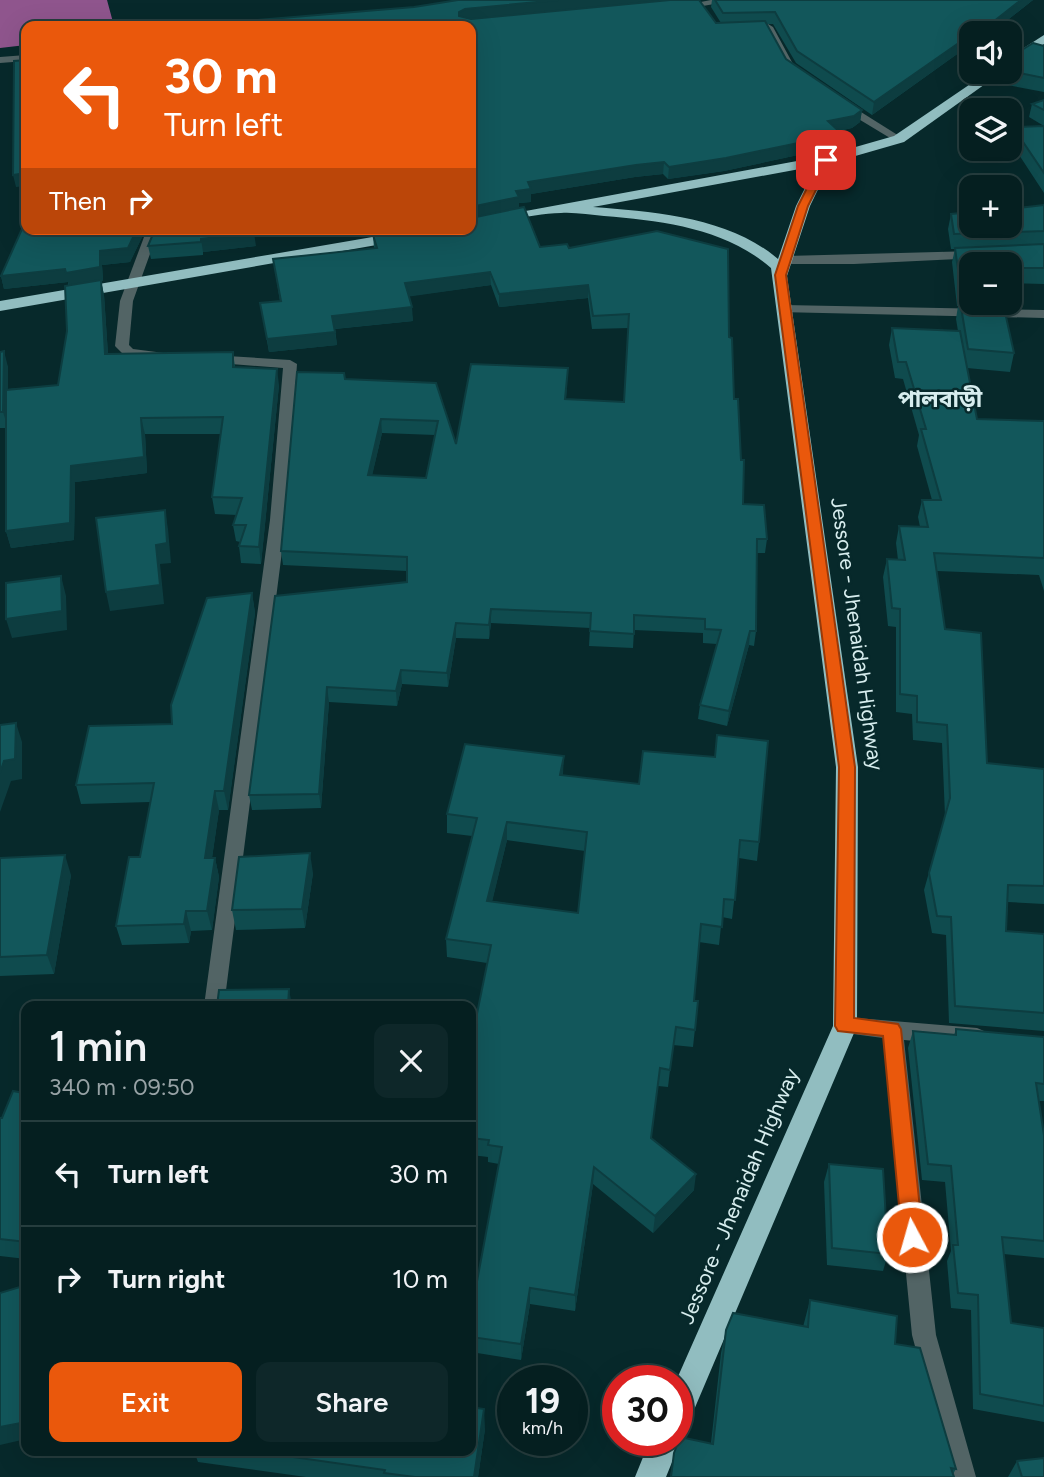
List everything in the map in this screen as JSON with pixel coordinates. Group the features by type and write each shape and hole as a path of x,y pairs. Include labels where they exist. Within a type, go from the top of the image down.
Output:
{"highway":[{"path":"1022,54 1044,39"},
{"path":"476,224 826,160 899,139 979,84"},
{"path":"563,209 649,216 727,236 762,251 778,267 783,267 803,206 826,160"},
{"path":"0,306 403,235"},
{"name":"Jessore - Jhenaidah Highway","path":"693,1376 845,1026 847,767 784,309 783,267"},
{"path":"650,1477 659,1456"}],"street":[{"path":"662,9 704,9 732,0"},
{"path":"731,29 768,27 790,67 799,74"},
{"path":"0,60 21,58"},
{"path":"826,94 899,139"},
{"path":"151,235 132,283 121,334 122,346 129,352 171,357"},
{"path":"783,267 854,260 959,255"},
{"path":"784,309 1044,314"},
{"path":"198,358 290,365 278,520 215,1001"},
{"path":"845,1026 1002,1039"},
{"path":"892,1029 924,1335 963,1477"}],"shaded area":[{"path":"0,0 107,0 113,21 21,21 21,46 0,48"}],"building":[{"path":"458,0 558,0 465,9 459,12 459,16 471,19 670,0 699,0 716,23 765,21 786,59 862,110 854,116 828,121 842,134 669,167 664,162 528,182 531,189 516,191 519,197 476,206 476,21 245,21 414,7"},
{"path":"715,0 1021,0 994,21 959,21 959,43 874,102 797,51 775,12 723,13"},
{"path":"1033,43 1044,46 1044,78 1022,73 1022,50"},
{"path":"21,60 21,174 13,175 14,61"},
{"path":"1044,100 1044,110 1032,104"},
{"path":"1044,126 1044,173 1022,140 1022,127"},
{"path":"1044,205 1044,231 1022,232 1022,208"},
{"path":"524,207 540,247 567,244 569,248 657,231 728,249 729,337 732,338 734,399 738,399 741,460 744,460 743,504 764,505 767,539 757,539 756,631 750,631 729,711 700,705 721,630 705,629 705,619 634,615 634,634 590,631 591,613 491,609 489,625 456,623 447,673 401,670 396,691 327,687 319,794 249,795 275,596 407,582 407,557 281,551 297,372 344,373 345,379 436,383 456,444 471,364 568,368 565,399 624,402 629,314 593,316 588,285 499,294 490,272 405,283 412,307 332,316 335,332 267,339 260,303 281,301 273,259 377,248 373,235 476,235 476,217","holes":["381,419 438,421 426,478 368,475"]},
{"path":"959,213 959,234 954,234 951,214"},
{"path":"21,231 21,235 134,235 128,248 100,251 100,267 66,273 65,269 1,276"},
{"path":"153,235 236,235 201,239 201,242 148,246"},
{"path":"1044,244 1044,268 1022,268 1022,252 959,252 959,277 955,248"},
{"path":"101,280 105,354 233,352 233,367 277,369 259,547 239,546 246,525 233,525 242,498 212,497 223,417 141,418 144,457 71,466 70,523 6,531 6,390 58,385 67,331 65,286"},
{"path":"962,315 1006,315 1014,353 968,349"},
{"path":"892,328 960,331 977,419 1044,421 1044,558 934,553 945,629 981,633 987,763 1044,769 1044,886 1008,885 1006,931 1044,934 1044,1013 955,1006 951,917 937,916 929,873 950,798 947,725 917,722 917,696 900,694 900,609 892,608 887,559 905,560 899,526 928,527 922,500 941,500 921,429 926,429 906,362 898,362"},
{"path":"4,351 3,412 0,412 0,352"},
{"path":"165,510 167,543 156,545 160,585 106,592 96,518"},
{"path":"61,576 62,611 6,619 6,583"},
{"path":"252,593 224,791 215,791 205,858 215,858 207,911 186,911 184,924 116,926 129,857 140,857 154,783 76,785 89,726 172,724 171,705 207,598"},
{"path":"16,723 15,759 4,761 0,773 0,725"},
{"path":"717,735 768,741 759,842 740,840 735,900 724,899 722,927 701,924 694,1001 698,1001 695,1030 676,1027 670,1070 660,1068 651,1138 696,1174 655,1216 594,1167 575,1295 530,1288 521,1344 476,1338 476,1287 502,1147 488,1145 489,1140 476,1139 476,1018 491,945 446,939 477,818 447,814 465,744 564,756 560,775 639,784 643,751 715,757","holes":["507,822 587,832 578,913 487,901"]},
{"path":"310,853 302,909 232,910 239,857"},
{"path":"65,855 47,955 0,957 0,858"},
{"path":"289,989 288,1001 218,1001 219,990"},
{"path":"956,1029 1044,1037 1044,1084 1036,1083 1044,1135 1044,1241 1002,1237 1011,1323 1044,1328 1044,1406 980,1394 978,1295 958,1293 953,1245 958,1245 951,1166 928,1164 913,1031 956,1035"},
{"path":"13,1091 21,1092 21,1241 0,1239 0,1118"},
{"path":"829,1164 883,1169 888,1254 832,1248"},
{"path":"21,1287 21,1423 0,1427 0,1293"},
{"path":"810,1300 897,1316 895,1344 920,1348 956,1469 951,1468 954,1477 671,1477 674,1456 693,1456 693,1440 713,1444 726,1330 733,1313 808,1327"},
{"path":"476,1408 484,1409 474,1477 415,1477 384,1473 385,1470 286,1456 476,1456"},
{"path":"1044,1458 1044,1477 1022,1477 1017,1461"}],"district":[{"name":"পালবাড়ী","path":"940,399"}],"route":[{"path":"826,160 803,206 780,275 847,767 845,1026 892,1029 912,1237"}]}
